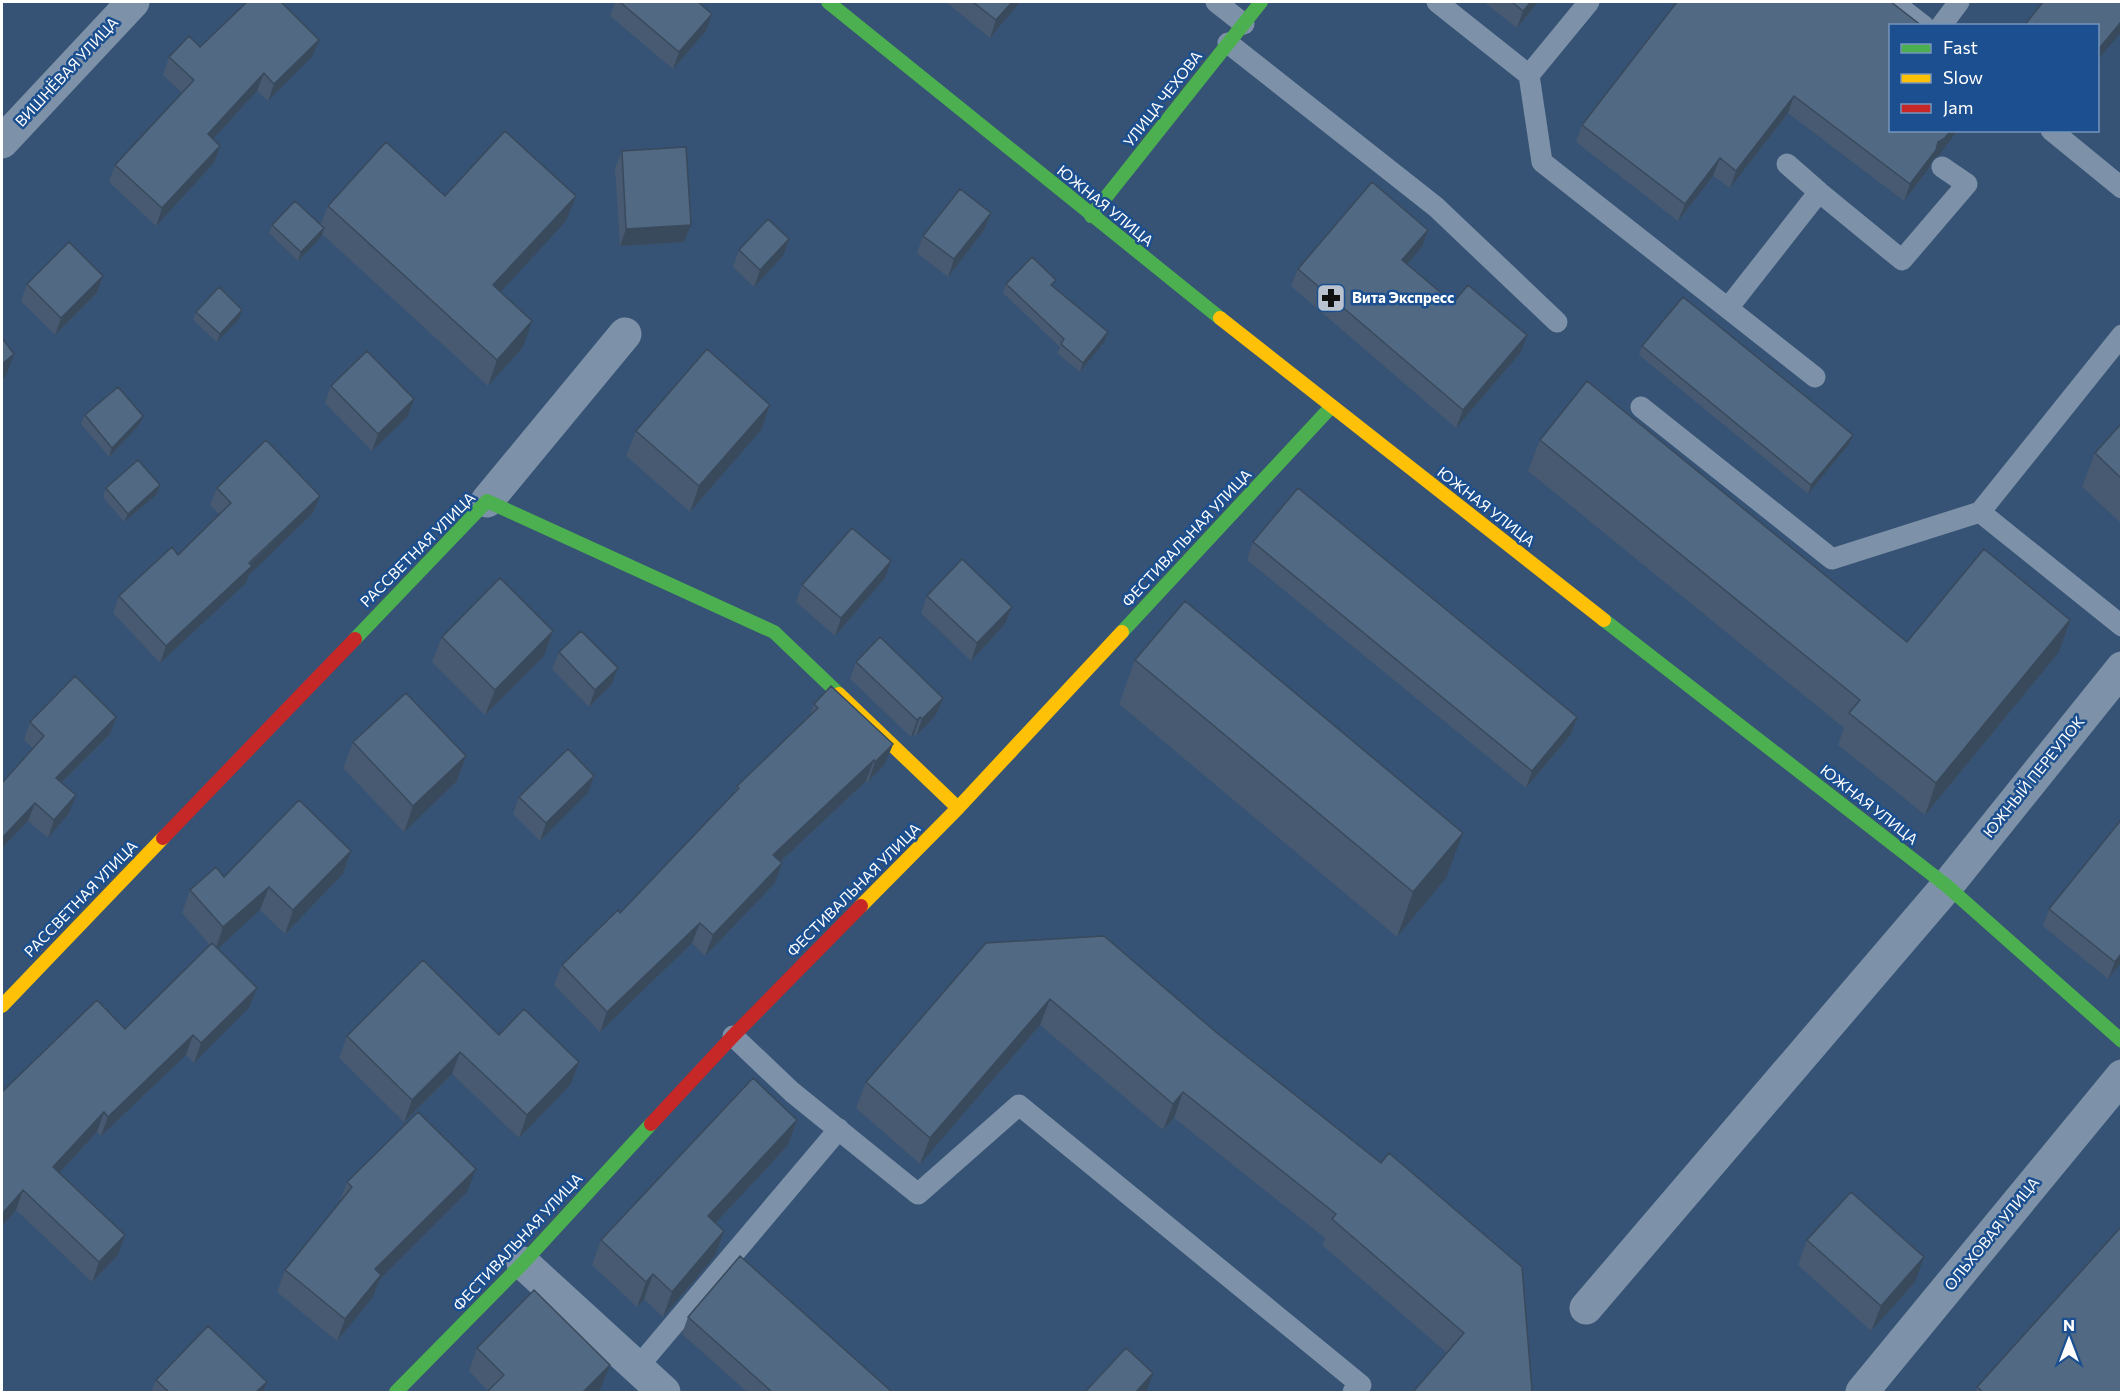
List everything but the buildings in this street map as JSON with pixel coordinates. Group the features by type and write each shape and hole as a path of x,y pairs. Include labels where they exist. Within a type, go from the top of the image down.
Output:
{"street":[{"name":"ВИШНЁВАЯ УЛИЦА","path":"2,142 133,2"},
{"name":"ЮЖНАЯ УЛИЦА","path":"828,2 1330,407 1947,886 2121,1041"},
{"name":"УЛИЦА ЧЕХОВА","path":"1091,216 1261,2"},
{"path":"487,501 625,334"},
{"name":"ФЕСТИВАЛЬНАЯ УЛИЦА","path":"396,1392 523,1263 733,1036 958,808 1330,407"},
{"name":"РАССВЕТНАЯ УЛИЦА","path":"2,1006 487,501 774,632 958,808"},
{"name":"ЮЖНЫЙ ПЕРЕУЛОК","path":"1586,1308 1947,886 2120,674"},
{"name":"ОЛЬХОВАЯ УЛИЦА","path":"1862,1392 2121,1076"},
{"path":"523,1263 664,1392"}],"lane":[{"path":"1216,2 1244,24"},
{"path":"1437,2 1529,75 1542,162 1815,377"},
{"path":"1529,75 1588,2"},
{"path":"1893,2 1921,24"},
{"path":"1942,24 1959,2"},
{"path":"1228,43 1436,207 1557,322"},
{"path":"2053,132 2121,188"},
{"path":"1787,164 1902,260 1967,184 1942,167"},
{"path":"1728,308 1819,192"},
{"path":"1641,407 1832,559 1980,512 2121,335"},
{"path":"1980,512 2121,626"},
{"path":"733,1036 792,1092 918,1194 1019,1105 1360,1384 1353,1392"},
{"path":"637,1368 839,1129"}],"traffic: fast":[{"path":"828,2 1220,318"},
{"path":"1091,216 1261,2"},
{"path":"1122,632 1331,407"},
{"path":"355,639 487,501 774,632 839,694"},
{"path":"1604,620 1947,886 2122,1041"},
{"path":"396,1392 523,1263 651,1124"}],"traffic: slow":[{"path":"1220,318 1604,620"},
{"path":"861,906 958,808 1122,632"},
{"path":"839,694 958,808"},
{"path":"2,1006 163,838"}],"traffic: jam":[{"path":"163,838 355,639"},
{"path":"651,1124 733,1036 861,906"}],"place":[{"name":"Вита Экспресс","path":"1331,298"}]}
